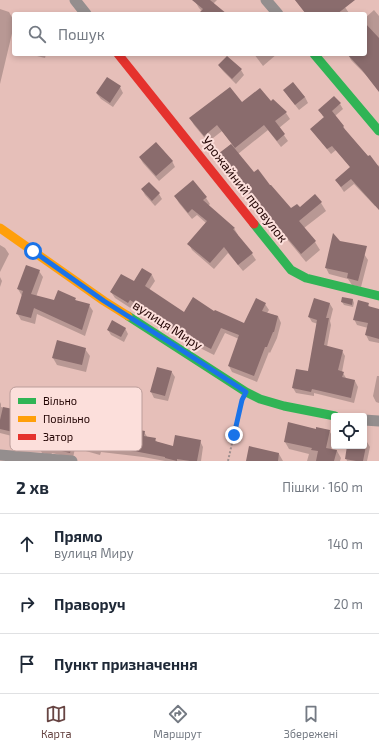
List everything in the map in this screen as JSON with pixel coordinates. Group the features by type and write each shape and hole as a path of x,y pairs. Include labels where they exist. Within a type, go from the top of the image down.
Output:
{"street":[{"path":"75,0 84,12"},
{"path":"266,0 276,12"},
{"name":"Урожайний провулок","path":"120,56 291,270 306,278 379,296"},
{"path":"316,56 379,131"},
{"name":"вулиця Миру","path":"0,228 104,301 246,392 260,399 284,406 331,415"},
{"path":"367,420 379,421"},
{"path":"0,455 72,461"}],"path":[{"path":"228,461 242,400 246,392"}],"building":[{"path":"192,0 210,0 225,12 200,12 203,9"},
{"path":"295,0 355,0 340,12 304,12"},
{"path":"367,25 379,38 379,92 349,56 367,56"},
{"path":"227,56 242,69 232,79 218,65"},
{"path":"107,77 121,86 110,103 96,93"},
{"path":"293,82 305,97 295,105 283,90"},
{"path":"230,87 242,102 260,88 271,101 273,99 287,112 275,121 285,134 277,141 264,125 235,148 217,125 204,136 189,118"},
{"path":"334,96 341,103 332,111 344,126 343,127 368,156 370,155 379,167 379,210 351,179 341,187 335,180 350,167 332,146 327,149 310,129 324,117 318,110"},
{"path":"156,142 173,161 156,176 139,157"},
{"path":"231,144 254,172 258,169 291,208 297,204 300,207 315,194 322,202 299,221 316,241 301,254 266,213 261,218 255,210 259,207 218,154"},
{"path":"193,180 207,197 203,200 235,228 233,229 253,253 238,265 224,247 210,263 187,244 207,221 192,209 188,213 174,196"},
{"path":"149,182 160,193 152,201 141,189"},
{"path":"333,233 340,241 367,246 358,281 347,278 348,273 325,268"},
{"path":"26,265 40,270 31,294 54,300 58,290 76,298 75,300 90,304 82,330 34,308 31,318 16,314 23,291 17,289"},
{"path":"142,268 152,274 145,286 184,312 193,297 214,311 215,310 244,323 256,298 266,303 262,311 278,316 274,332 267,347 265,347 254,376 228,366 239,335 221,328 211,349 176,331 130,300 128,303 110,292 121,274 134,281"},
{"path":"342,297 353,299 352,305 341,302"},
{"path":"314,298 330,303 326,318 329,318 324,345 343,350 338,370 344,372 342,377 355,380 351,398 312,389 311,392 292,388 296,369 308,371 317,320 308,317"},
{"path":"358,300 369,303 368,306 379,309 379,339 365,335 368,323 353,320"},
{"path":"112,320 126,328 121,337 107,330"},
{"path":"57,340 86,348 82,365 52,358"},
{"path":"157,367 172,371 165,396 150,392"},
{"path":"3,407 10,408 10,431 0,429 0,420"},
{"path":"288,422 316,429 316,427 330,430 326,448 337,450 334,461 316,461 318,451 311,450 312,448 284,442"},
{"path":"142,430 145,431 144,436 156,438 155,441 173,446 175,435 201,440 197,461 177,459 177,461 131,451 142,451"},
{"path":"249,446 279,453 278,461 246,461"},
{"path":"347,449 365,449 363,461 345,459"}],"traffic: fast":[{"path":"316,56 379,131"},
{"path":"254,224 291,270 306,278 379,296"},
{"path":"128,316 246,392 260,399 284,406 331,415"}],"traffic: slow":[{"path":"0,228 104,301 128,316"}],"traffic: jam":[{"path":"120,56 254,224"}],"route":[{"path":"33,251 104,301 246,392 242,400 234,435"}]}
